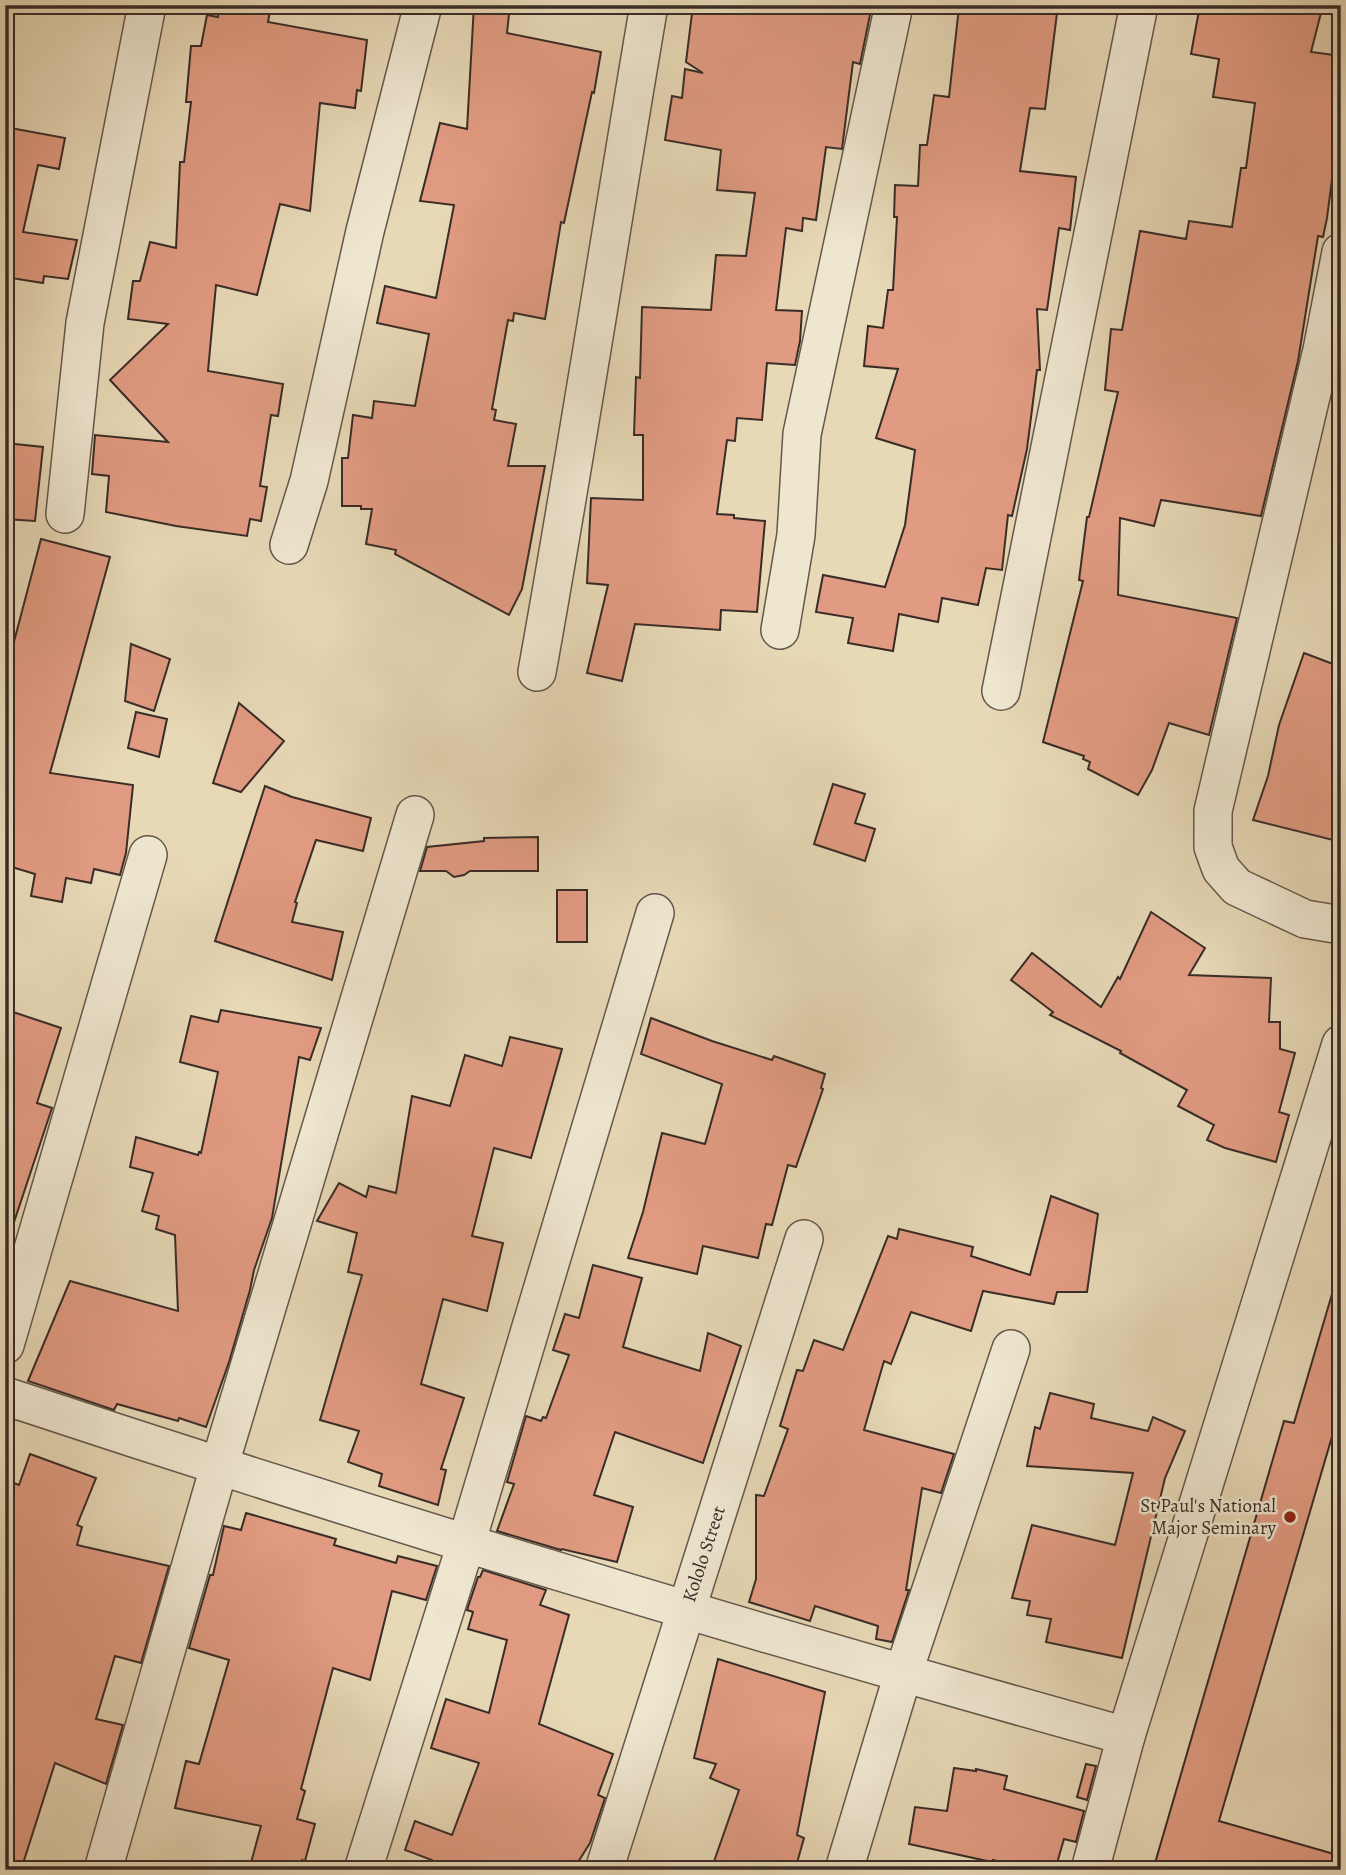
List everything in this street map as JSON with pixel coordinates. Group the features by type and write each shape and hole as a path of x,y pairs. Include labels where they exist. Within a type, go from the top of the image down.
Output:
{"street":[{"path":"65,514 85,323 147,5"},
{"path":"289,545 309,481 365,232 423,5"},
{"path":"537,672 649,5"},
{"path":"780,630 796,535 802,434 894,5"},
{"path":"1001,691 1139,5"},
{"path":"1341,251 1322,350 1213,811 1213,847 1221,869 1237,887 1305,919 1341,925"},
{"path":"103,1870 219,1467 415,815"},
{"path":"5,1345 148,855"},
{"path":"363,1870 466,1544 655,913"},
{"path":"1090,1870 1126,1736 1341,1044"},
{"name":"Kololo Street","path":"604,1870 804,1239"},
{"path":"844,1870 903,1674 1011,1349"},
{"path":"5,1396 219,1467 686,1611 1126,1736"}],"building":[{"path":"220,5 271,5 268,22 367,40 361,91 357,90 355,108 320,103 310,211 280,204 257,295 216,285 208,371 283,384 278,416 271,415 260,486 267,487 261,521 250,519 247,536 106,512 109,476 92,474 95,435 168,442 110,380 168,324 128,319 133,281 140,281 150,242 176,248 180,162 184,162 191,102 186,102 191,46 201,46 207,15 218,17"},
{"path":"474,5 510,5 507,33 601,52 564,223 561,222 545,319 514,313 513,321 508,320 492,409 496,410 494,420 516,424 508,466 545,466 522,589 509,615 395,554 396,550 366,544 372,509 342,506 342,458 348,458 353,415 372,418 374,401 415,406 429,334 377,323 385,286 436,298 454,205 420,201 440,123 467,129"},
{"path":"693,5 872,5 860,64 853,62 842,149 826,147 816,220 803,218 802,231 786,228 776,310 802,311 795,365 767,363 762,420 737,418 735,441 727,440 717,514 765,521 757,612 721,610 720,630 635,624 622,681 587,673 608,585 587,583 591,498 643,500 643,435 634,435 636,377 640,378 642,307 711,310 716,255 746,256 755,193 717,190 721,150 665,140 672,96 682,98 685,69 703,73 686,62"},
{"path":"996,5 1058,5 1045,109 1030,108 1020,171 1076,177 1070,230 1059,228 1047,310 1037,309 1040,370 1037,370 1027,449 1012,516 1008,515 1002,570 986,568 978,605 942,598 938,622 899,614 893,651 848,643 853,618 816,612 823,575 885,587 905,525 915,450 876,438 898,369 864,366 868,326 883,328 888,290 893,290 897,217 894,217 895,185 918,186 920,145 927,145 934,95 949,97 959,7 995,11"},
{"path":"1200,5 1323,5 1311,52 1341,56 1341,110 1327,218 1323,237 1318,236 1298,361 1261,516 1161,500 1154,526 1120,518 1118,595 1237,618 1209,735 1169,723 1152,770 1138,795 1088,769 1090,762 1083,759 1084,756 1043,742 1083,581 1079,580 1087,517 1118,392 1105,390 1111,329 1122,330 1140,231 1186,239 1189,221 1232,227 1241,168 1246,168 1255,103 1213,97 1219,59 1191,54"},
{"path":"5,127 65,138 59,169 38,165 23,232 77,240 68,279 44,276 43,283 5,277"},
{"path":"5,443 43,447 35,521 5,519"},
{"path":"41,539 110,557 50,773 133,785 126,853 120,875 94,869 91,883 66,878 62,902 31,896 35,874 5,865 5,676"},
{"path":"131,644 170,659 154,711 125,701"},
{"path":"1304,653 1341,667 1341,842 1253,820 1268,776 1279,725"},
{"path":"239,703 284,741 241,792 213,783"},
{"path":"136,712 167,719 159,757 128,748"},
{"path":"833,784 865,794 855,823 875,829 865,861 814,844"},
{"path":"265,786 292,797 371,818 363,851 316,840 295,902 297,903 292,922 343,932 332,980 215,941"},
{"path":"538,837 538,871 470,871 454,877 446,871 420,871 427,847 484,841 484,838"},
{"path":"557,890 587,890 587,942 557,942"},
{"path":"1151,912 1205,948 1189,975 1271,978 1269,1022 1280,1022 1280,1049 1295,1053 1279,1112 1289,1115 1276,1162 1225,1148 1207,1140 1214,1125 1178,1106 1187,1090 1120,1053 1121,1051 1050,1015 1053,1012 1011,980 1032,953 1101,1007 1118,977 1120,979"},
{"path":"221,1010 321,1028 310,1060 299,1057 272,1218 254,1270 229,1362 206,1427 117,1404 114,1410 28,1381 70,1281 178,1311 175,1235 156,1229 159,1216 142,1211 153,1173 130,1167 136,1137 198,1155 201,1153 218,1072 180,1062 191,1016 218,1022"},
{"path":"13,1012 61,1028 37,1103 52,1108 11,1231 5,1230 5,1037"},
{"path":"651,1018 712,1041 772,1060 774,1056 825,1074 821,1088 823,1089 796,1167 788,1165 772,1225 766,1224 758,1258 703,1246 697,1274 628,1258 643,1212 662,1133 705,1144 722,1084 641,1054"},
{"path":"510,1037 562,1049 531,1158 494,1148 472,1236 503,1243 487,1311 443,1299 421,1384 464,1398 441,1469 446,1470 438,1505 379,1486 382,1474 348,1462 359,1431 320,1420 362,1275 348,1272 357,1233 317,1221 339,1183 366,1197 369,1186 396,1193 412,1096 450,1106 465,1055 502,1066"},
{"path":"1051,1196 1098,1214 1087,1292 1057,1292 1054,1304 983,1291 971,1331 911,1312 891,1364 884,1361 864,1430 954,1454 941,1493 922,1488 906,1590 909,1590 892,1642 876,1639 878,1626 815,1606 810,1621 749,1602 756,1579 756,1495 764,1496 788,1429 780,1426 797,1370 803,1371 814,1340 843,1350 888,1236 897,1239 899,1229 973,1247 971,1256 1030,1275"},
{"path":"593,1265 642,1278 623,1347 700,1371 708,1333 741,1346 703,1463 615,1432 594,1495 633,1507 617,1562 561,1550 497,1531 514,1484 507,1482 526,1416 541,1421 543,1417 546,1418 569,1355 553,1350 565,1314 579,1318"},
{"path":"1332,1294 1341,1295 1341,1406 1219,1821 1341,1856 1341,1870 1153,1870 1284,1421 1294,1423"},
{"path":"1050,1393 1094,1404 1091,1418 1148,1431 1153,1417 1185,1431 1165,1478 1122,1658 1046,1642 1051,1619 1027,1615 1030,1601 1012,1598 1032,1525 1115,1545 1133,1473 1027,1466 1035,1427 1040,1429"},
{"path":"30,1454 96,1478 77,1525 82,1527 77,1545 169,1566 141,1663 115,1656 96,1719 123,1725 106,1784 55,1763 21,1870 5,1870 5,1499 11,1482 19,1485"},
{"path":"246,1513 336,1539 334,1545 396,1563 398,1556 437,1566 426,1600 392,1591 370,1680 333,1668 301,1789 305,1791 297,1819 315,1824 305,1861 302,1860 299,1870 249,1870 261,1826 175,1808 186,1761 199,1764 229,1660 189,1648 210,1575 213,1575 224,1526 241,1530"},
{"path":"483,1570 546,1590 540,1605 569,1615 539,1724 613,1754 598,1795 605,1798 590,1843 573,1870 429,1870 432,1860 405,1850 415,1821 452,1835 479,1763 431,1748 446,1699 489,1713 507,1640 468,1629 473,1612 467,1610"},
{"path":"718,1659 825,1692 797,1835 804,1838 795,1870 711,1870 739,1790 710,1778 716,1764 694,1758"},
{"path":"1086,1764 1096,1766 1087,1800 1077,1797"},
{"path":"954,1768 976,1769 1007,1776 1004,1789 1084,1811 1076,1842 1064,1839 1055,1870 1029,1870 993,1860 992,1862 909,1844 915,1807 947,1811"}],"place":[{"name":"St Paul's National Major Seminary","path":"1290,1517"}]}
